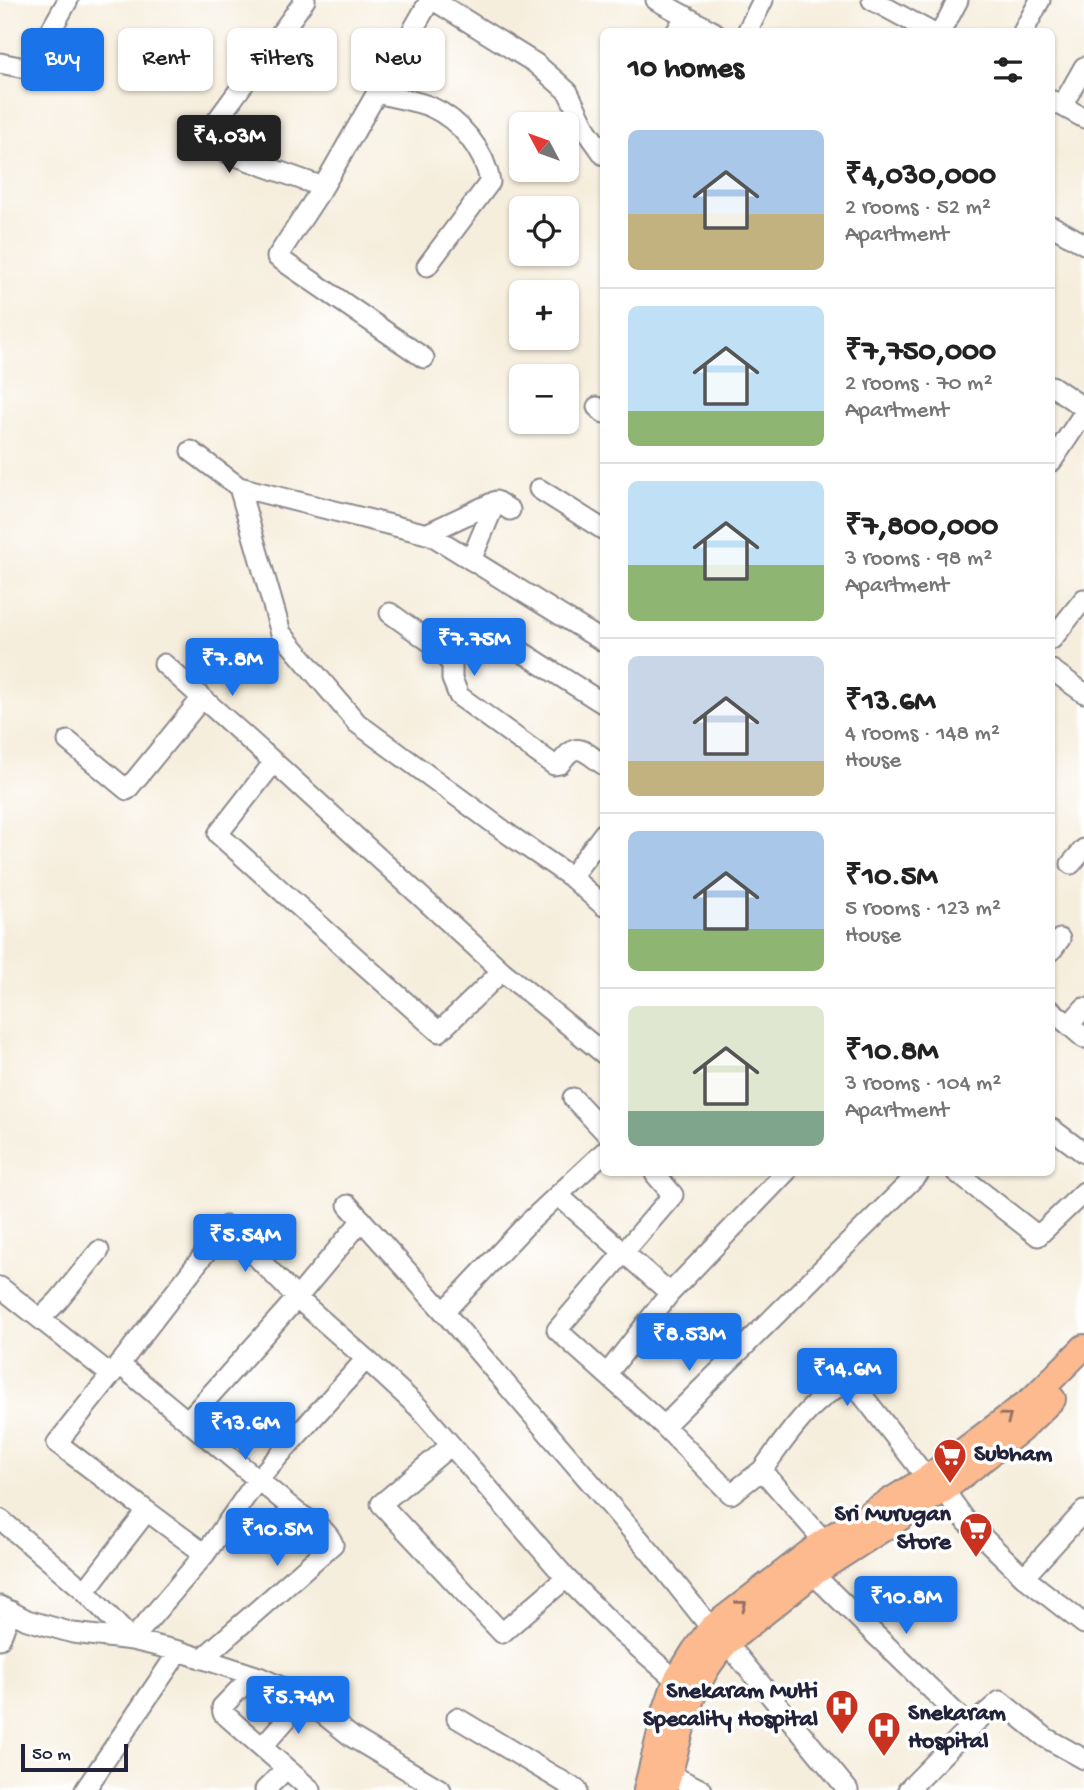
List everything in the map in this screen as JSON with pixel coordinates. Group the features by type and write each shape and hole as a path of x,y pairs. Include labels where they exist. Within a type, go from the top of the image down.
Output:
{"main road":[{"path":"667,1782 686,1714 700,1678 717,1653 719,1636 824,1541 935,1484 1033,1398 1084,1347"},
{"path":"646,1790 664,1712 676,1680 694,1651 813,1574 935,1484 1021,1430 1084,1369"}],"street":[{"path":"0,63 29,69 68,0"},
{"path":"305,0 207,134 219,150 323,187"},
{"path":"424,359 277,257 323,187 432,0 536,63 568,92 587,131 600,149"},
{"path":"656,0 681,24"},
{"path":"749,28 764,0"},
{"path":"874,0 924,28"},
{"path":"943,28 958,0"},
{"path":"1025,28 1040,0"},
{"path":"1084,67 1057,103 1084,118"},
{"path":"377,93 431,107 461,128 487,163 491,182 427,266"},
{"path":"1055,228 1084,244"},
{"path":"1055,388 1084,411 1055,456"},
{"path":"191,450 239,486 426,534 600,640"},
{"path":"239,486 281,634 357,723 571,877 600,902"},
{"path":"539,489 600,527"},
{"path":"426,534 503,506 471,560"},
{"path":"1055,635 1084,599"},
{"path":"390,613 433,645 452,664 452,678 460,696 554,765 560,764 574,748 600,762"},
{"path":"511,645 600,701"},
{"path":"164,664 502,971 600,1052"},
{"path":"1055,672 1084,693"},
{"path":"68,741 127,790 202,698"},
{"path":"274,762 218,834 439,1032 502,971"},
{"path":"571,877 600,839"},
{"path":"1069,1025 1084,1008"},
{"path":"1055,1013 1084,1038"},
{"path":"573,1098 600,1126"},
{"path":"1055,1131 1084,1153"},
{"path":"444,1312 526,1224 600,1156"},
{"path":"657,1176 673,1195 557,1330 664,1426 730,1494 762,1470 804,1414 841,1384 852,1382 967,1522 1024,1577 1084,1624"},
{"path":"607,1374 670,1293 782,1176"},
{"path":"664,1426 916,1176"},
{"path":"961,1176 1038,1236 1084,1192"},
{"path":"559,1196 670,1293"},
{"path":"348,1205 444,1312 652,1554 848,1790"},
{"path":"188,1420 297,1298 362,1220"},
{"path":"205,1554 57,1443 226,1226 297,1298 419,1408 566,1578 618,1630 676,1680"},
{"path":"41,1318 99,1251"},
{"path":"0,1287 188,1420 332,1539 333,1544 202,1659"},
{"path":"132,1640 205,1554 258,1479 366,1359"},
{"path":"451,1445 381,1504 502,1633 566,1578"},
{"path":"762,1470 824,1541"},
{"path":"85,1591 146,1511"},
{"path":"1024,1577 1084,1511"},
{"path":"0,1519 85,1591 132,1640"},
{"path":"813,1574 970,1727"},
{"path":"0,1639 5,1609 27,1620 73,1633 132,1640 179,1651 253,1675 303,1699 352,1737 441,1790"},
{"path":"85,1790 179,1651"},
{"path":"253,1675 222,1707 223,1713 311,1790"},
{"path":"262,1747 303,1699"},
{"path":"908,1790 999,1701 1046,1738 1084,1759"},
{"path":"457,1718 577,1790"},
{"path":"265,1790 286,1769"},
{"path":"667,1782 702,1790"}],"place":[{"name":"Subham","path":"950,1485"},
{"name":"Sri Murugan Store","path":"976,1559"},
{"name":"Snekaram Multi Specality Hospital","path":"842,1736"},
{"name":"Snekaram Hospital","path":"884,1758"}]}
